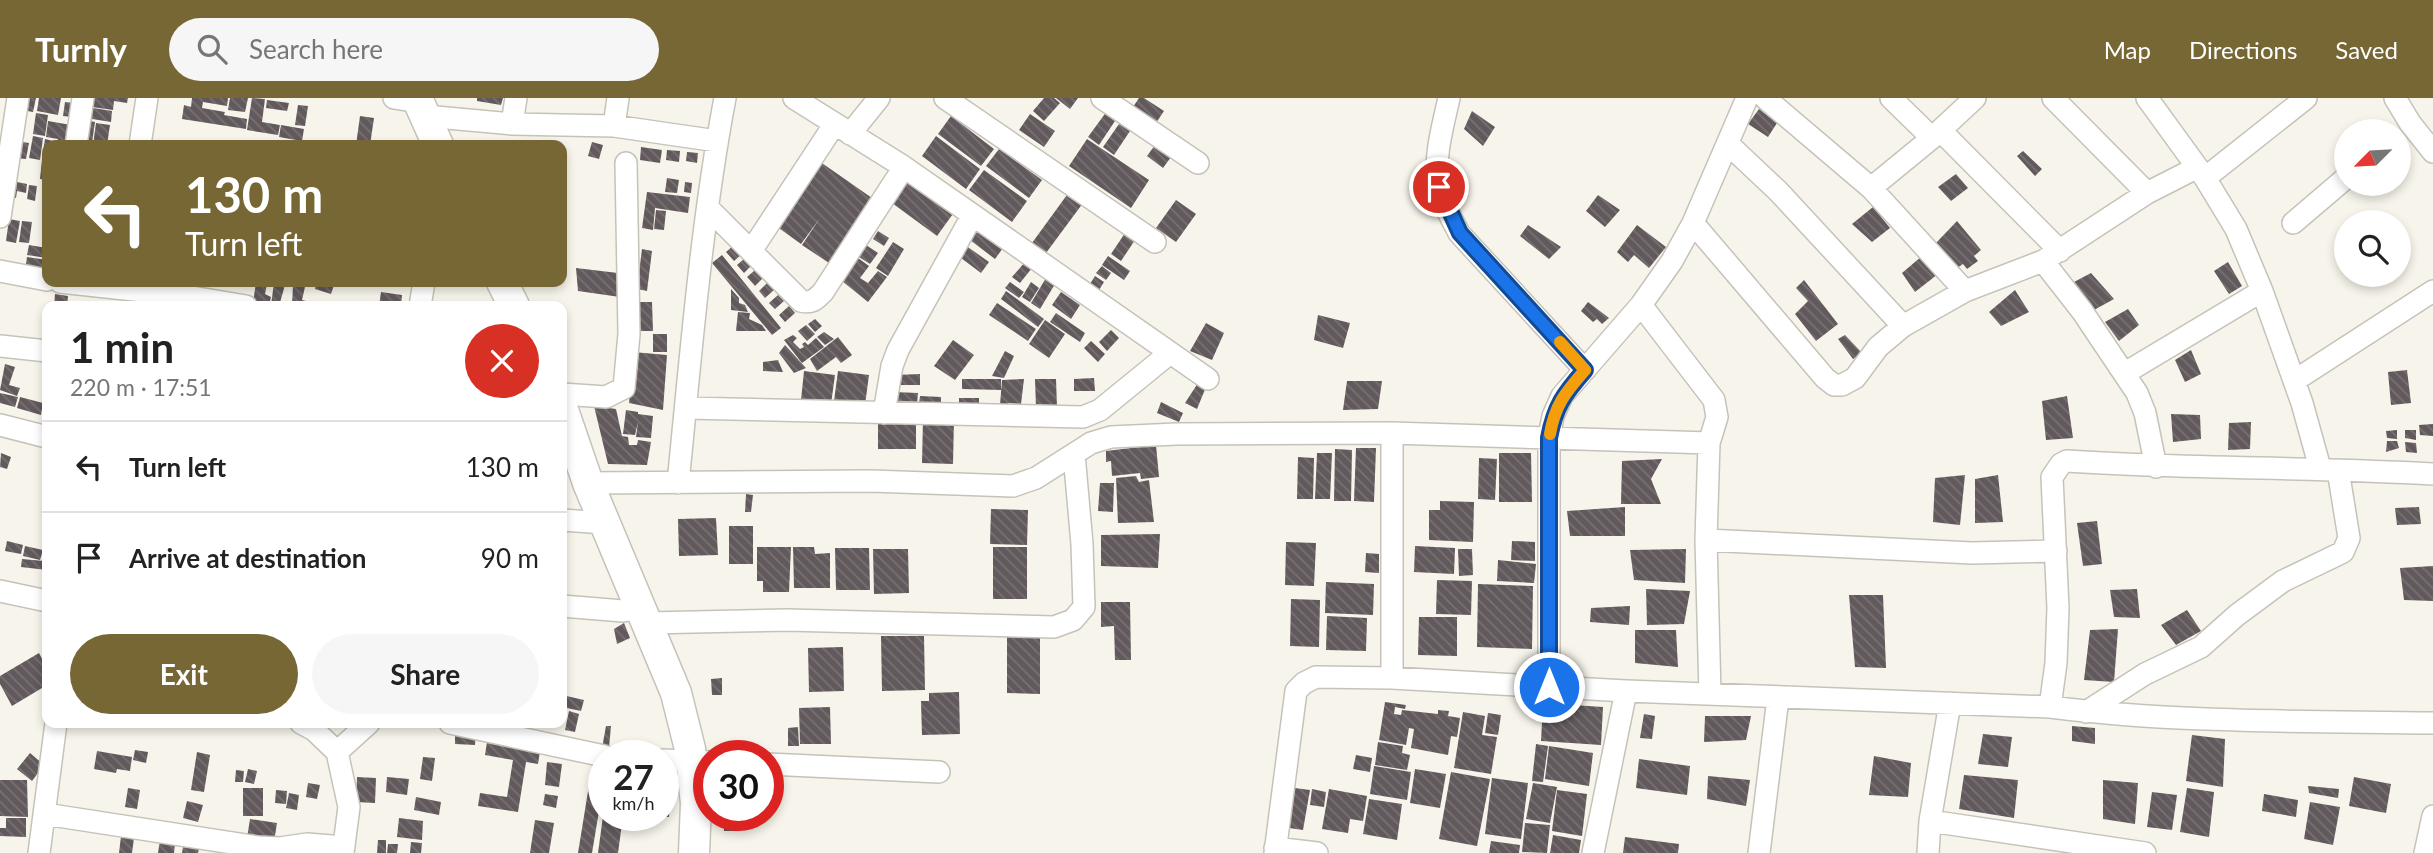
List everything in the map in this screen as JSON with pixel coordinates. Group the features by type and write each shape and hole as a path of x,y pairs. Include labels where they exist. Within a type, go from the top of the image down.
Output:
{"street":[{"path":"0,217 18,98"},
{"path":"77,140 83,98"},
{"path":"141,140 147,98"},
{"path":"512,124 516,98"},
{"path":"614,126 618,98"},
{"path":"678,482 724,98"},
{"path":"794,98 904,167 1208,379"},
{"path":"751,251 842,129 879,98"},
{"path":"945,98 1155,243"},
{"path":"1102,98 1198,163"},
{"path":"1449,98 1439,146 1439,187 1450,215 1460,233 1585,370"},
{"path":"1891,98 1936,135 2052,256 2126,373 2145,413 2156,467"},
{"path":"1871,188 1936,135 1975,98"},
{"path":"2053,98 2147,193"},
{"path":"2086,712 2144,674 2202,647 2237,615 2283,581 2343,552 2349,538 2329,469 2236,229 2166,121 2147,98"},
{"path":"1693,223 1825,378 1834,384 1842,385 1854,377 1878,347 1903,326 1965,291 2052,256 2147,193 2200,173 2305,98"},
{"path":"2395,98 2401,119"},
{"path":"1549,687 1549,438 1553,416 1562,396 1641,305 1672,261 1693,223 1728,144 1758,100 1871,188 1965,291"},
{"path":"414,104 512,124 614,126 717,141"},
{"path":"414,104 435,140"},
{"path":"2412,135 2433,152"},
{"path":"1728,144 1778,191 1903,326"},
{"path":"567,394 606,397 624,388 629,334 626,163"},
{"path":"709,209 802,301 808,303 823,292 904,167"},
{"path":"2292,223 2334,188"},
{"path":"884,413 892,366 898,350 972,216"},
{"path":"0,271 42,279"},
{"path":"89,287 200,301"},
{"path":"2126,373 2262,291"},
{"path":"2294,381 2433,291"},
{"path":"1641,305 1714,400 1717,418 1709,443 1706,540 1710,694"},
{"path":"0,346 42,350"},
{"path":"685,408 1083,417 1100,410 1170,353"},
{"path":"567,422 588,483 676,693 696,803 694,853"},
{"path":"0,425 42,437"},
{"path":"588,483 871,481 1013,486 1025,484 1091,443 1111,437 1392,433 1709,443"},
{"path":"1392,433 1392,678"},
{"path":"567,606 645,615 1054,626 1073,620 1084,607 1082,544 1074,454"},
{"path":"2050,707 2056,663 2058,608 2052,477 2061,464 2067,461 2156,467 2329,469 2433,474"},
{"path":"567,520 606,523"},
{"path":"1706,540 1972,553 2056,551"},
{"path":"0,590 42,600"},
{"path":"1317,853 1275,850 1296,691 1304,683 1317,677 1392,678 1777,698 2050,707 2086,712 2217,720 2433,723"},
{"path":"1593,853 1626,691"},
{"path":"1759,853 1777,698"},
{"path":"1928,853 1930,821 1950,703"},
{"path":"39,853 55,728"},
{"path":"46,814 258,848 307,844 343,850 349,807 337,752 310,728"},
{"path":"337,752 363,728"},
{"path":"473,728 588,753"},
{"path":"784,765 939,772"},
{"path":"2426,853 2433,816"},
{"path":"1930,821 2145,853"}],"building":[{"path":"24,98 36,98 33,112 22,110"},
{"path":"39,98 61,98 58,115 37,111"},
{"path":"93,98 128,98 127,103 114,101 113,110 92,107"},
{"path":"192,98 228,98 227,106 203,102 202,108 247,119 246,129 182,119 184,105 191,107"},
{"path":"230,98 248,98 245,112 228,110"},
{"path":"252,98 265,99 262,122 280,125 278,135 247,130"},
{"path":"477,98 503,98 501,105 477,101"},
{"path":"1044,98 1054,98 1060,103 1044,121 1033,111"},
{"path":"1056,98 1078,98 1070,109"},
{"path":"1139,98 1144,98 1164,111 1156,123 1133,107"},
{"path":"267,100 289,103 287,111 266,108"},
{"path":"65,102 74,103 72,117 63,116"},
{"path":"298,105 308,106 305,126 295,125"},
{"path":"87,107 112,111 111,122 86,118"},
{"path":"1759,109 1777,123 1768,137 1748,124"},
{"path":"1107,111 1117,118 1099,145 1088,137"},
{"path":"1472,111 1495,127 1483,146 1464,129"},
{"path":"36,113 48,115 45,136 33,134"},
{"path":"1030,114 1055,131 1044,147 1019,130"},
{"path":"360,116 374,118 371,140 357,140"},
{"path":"951,116 994,149 981,166 938,134"},
{"path":"85,120 95,122 92,140 81,140"},
{"path":"48,121 71,125 69,140 46,137"},
{"path":"96,123 110,125 108,140 94,140"},
{"path":"1119,124 1130,131 1114,155 1103,147"},
{"path":"281,125 304,129 302,140 279,137"},
{"path":"33,136 43,138 40,160 29,158"},
{"path":"936,136 980,169 966,189 922,156"},
{"path":"1087,139 1149,180 1131,208 1069,166"},
{"path":"16,141 29,143 26,159 14,158"},
{"path":"592,142 603,145 599,159 588,156"},
{"path":"1155,145 1171,157 1163,168 1147,156"},
{"path":"641,147 662,150 660,163 640,160"},
{"path":"999,149 1042,180 1029,198 986,166"},
{"path":"667,150 680,151 679,162 666,160"},
{"path":"2023,151 2042,169 2035,176 2017,156"},
{"path":"687,152 698,153 697,163 686,161"},
{"path":"819,161 872,198 829,263 802,245 820,218 801,244 776,226"},
{"path":"984,170 1027,201 1012,222 969,190"},
{"path":"1956,174 1968,188 1951,201 1938,187"},
{"path":"667,178 679,180 677,193 665,192"},
{"path":"911,178 955,211 937,236 892,203"},
{"path":"12,181 27,184 26,193 17,191 16,198 9,198"},
{"path":"685,182 692,183 691,193 684,192"},
{"path":"29,185 37,186 35,201 27,199"},
{"path":"1072,188 1086,199 1046,253 1032,243"},
{"path":"647,192 690,197 688,213 655,208 653,230 642,228"},
{"path":"1598,195 1620,210 1605,227 1586,211"},
{"path":"1176,200 1196,214 1176,242 1156,228"},
{"path":"1873,207 1890,228 1872,242 1852,224"},
{"path":"656,210 666,211 664,230 654,229"},
{"path":"9,219 20,221 16,243 6,241"},
{"path":"22,221 32,222 29,243 19,242"},
{"path":"1957,221 1981,250 1974,256 1978,261 1967,269 1963,264 1954,270 1936,243"},
{"path":"1528,225 1561,247 1549,259 1520,236"},
{"path":"1637,225 1666,247 1649,268 1634,255 1628,262 1617,252"},
{"path":"977,229 1003,248 995,259 970,240"},
{"path":"1127,230 1137,237 1121,261 1111,254"},
{"path":"878,231 889,238 884,246 873,239"},
{"path":"893,242 904,249 888,276 876,268"},
{"path":"29,245 42,247 42,257 27,255"},
{"path":"734,245 742,254 734,261 726,252"},
{"path":"866,245 878,253 870,264 859,257"},
{"path":"965,245 989,262 981,273 957,255"},
{"path":"642,249 652,251 647,291 637,289"},
{"path":"722,255 781,328 772,335 712,263"},
{"path":"1108,256 1130,271 1124,280 1102,265"},
{"path":"1922,256 1938,274 1915,292 1902,273"},
{"path":"27,257 42,259 42,273 25,271"},
{"path":"745,258 752,265 744,273 737,265"},
{"path":"858,258 869,266 860,278 868,283 878,271 887,277 868,302 842,281"},
{"path":"1025,262 1032,268 1020,283 1012,277"},
{"path":"2228,262 2242,286 2229,294 2214,271"},
{"path":"1102,266 1111,273 1106,280 1096,273"},
{"path":"576,268 618,273 620,297 578,291"},
{"path":"755,270 763,278 755,286 747,277"},
{"path":"2091,273 2114,299 2094,310 2074,282"},
{"path":"1095,276 1104,282 1099,290 1090,284"},
{"path":"1046,278 1055,284 1040,309 1031,303"},
{"path":"1804,280 1838,324 1816,341 1795,314 1808,301 1796,288"},
{"path":"1010,282 1024,292 1019,298 1005,288"},
{"path":"1031,282 1039,288 1030,302 1022,297"},
{"path":"767,283 774,290 765,298 759,291"},
{"path":"255,287 266,287 265,294 271,297 270,301 253,301"},
{"path":"273,287 284,287 280,301 272,301"},
{"path":"293,287 305,287 302,300 306,301 292,301"},
{"path":"315,287 333,287 331,294"},
{"path":"731,289 739,298 739,303 745,305 748,312 731,310"},
{"path":"2015,290 2029,312 2001,326 1989,312"},
{"path":"1006,291 1044,319 1038,327 1001,299"},
{"path":"381,292 402,295 401,301 380,301"},
{"path":"1061,292 1080,305 1071,319 1052,305"},
{"path":"55,294 68,296 68,301 54,301"},
{"path":"778,295 784,301 775,309 769,303"},
{"path":"634,302 652,302 653,331 634,331"},
{"path":"1588,302 1609,318 1602,324 1597,319 1593,322 1581,311"},
{"path":"997,303 1036,329 1028,341 989,315"},
{"path":"789,306 795,313 785,322 779,315"},
{"path":"2128,309 2139,325 2119,341 2105,322"},
{"path":"738,312 750,313 749,319 762,325 766,331 736,331"},
{"path":"1056,313 1085,333 1080,342 1050,322"},
{"path":"1318,315 1350,323 1343,348 1314,340"},
{"path":"815,319 822,326 815,332 808,324"},
{"path":"1045,320 1065,334 1049,358 1029,344"},
{"path":"1206,323 1224,333 1212,360 1190,351"},
{"path":"806,325 815,334 807,341 798,331"},
{"path":"1111,330 1119,338 1107,351 1099,342"},
{"path":"824,332 834,339 825,345 817,337"},
{"path":"653,334 667,334 667,352 653,352"},
{"path":"793,335 797,338 793,342 800,349 804,347 802,344 805,342 808,345 816,338 824,347 802,363 784,340"},
{"path":"1845,335 1862,353 1853,359 1838,339"},
{"path":"838,337 852,355 841,363 836,357 817,371 810,359"},
{"path":"953,340 974,355 955,380 934,366"},
{"path":"1091,341 1105,354 1098,362 1084,348"},
{"path":"785,345 806,368 794,373 779,353"},
{"path":"2191,350 2201,374 2185,382 2175,360"},
{"path":"1005,351 1014,356 1004,378 992,376"},
{"path":"633,352 667,355 663,410 629,403"},
{"path":"778,360 783,372 763,371 763,362"},
{"path":"5,364 15,367 9,385 20,388 17,396 0,390"},
{"path":"2407,370 2411,403 2391,405 2388,372"},
{"path":"804,371 835,375 831,404 801,400"},
{"path":"838,371 869,375 865,405 834,401"},
{"path":"920,374 920,385 895,385 895,375"},
{"path":"1094,378 1095,391 1074,391 1074,379"},
{"path":"962,379 1001,379 1001,390 962,389"},
{"path":"1024,379 1021,404 1000,405 1002,380"},
{"path":"1035,379 1056,379 1057,407 1036,408"},
{"path":"1347,381 1382,381 1378,409 1343,410"},
{"path":"1198,383 1206,387 1197,409 1185,403"},
{"path":"894,392 918,393 917,404 894,404"},
{"path":"0,393 18,397 15,407 0,403"},
{"path":"920,396 941,397 941,405 919,404"},
{"path":"2067,396 2073,438 2046,440 2042,401"},
{"path":"20,397 42,403 41,415 17,408"},
{"path":"959,398 979,398 979,407 959,407"},
{"path":"1161,402 1183,413 1179,422 1157,413"},
{"path":"594,406 616,409 622,436 628,437 629,445 637,445 638,440 651,442 647,465 608,464"},
{"path":"626,410 653,416 651,438 636,437 638,422 635,435 623,434"},
{"path":"2171,414 2200,415 2201,439 2173,442"},
{"path":"878,417 916,417 916,449 878,449"},
{"path":"923,419 954,419 953,464 922,463"},
{"path":"2251,422 2250,449 2228,450 2229,423"},
{"path":"2433,424 2433,436 2420,435 2419,425"},
{"path":"2397,430 2397,439 2387,438 2386,431"},
{"path":"2405,430 2416,430 2416,440 2405,438"},
{"path":"2387,441 2397,441 2399,448 2386,452"},
{"path":"2405,442 2416,443 2417,453 2406,452"},
{"path":"1156,445 1159,477 1141,479 1140,473 1112,476 1111,461 1106,462 1106,451"},
{"path":"1356,448 1376,448 1374,502 1354,501"},
{"path":"1335,449 1352,450 1351,501 1334,501"},
{"path":"1,453 11,457 7,469 0,467"},
{"path":"1317,453 1332,453 1330,499 1315,499"},
{"path":"1499,453 1531,453 1532,502 1499,502"},
{"path":"1298,457 1314,458 1313,499 1297,499"},
{"path":"1479,458 1497,459 1495,500 1478,499"},
{"path":"1662,459 1651,479 1661,504 1621,504 1622,461"},
{"path":"1965,475 1960,525 1933,522 1935,478"},
{"path":"1998,475 2003,522 1975,523 1975,479"},
{"path":"1136,476 1139,482 1149,480 1154,522 1118,523 1116,478"},
{"path":"1100,483 1114,483 1113,512 1098,511"},
{"path":"746,494 753,495 751,512 745,512"},
{"path":"1440,501 1474,502 1473,542 1429,540 1429,510 1440,510"},
{"path":"1625,507 1625,536 1570,536 1567,511"},
{"path":"2419,507 2421,524 2397,525 2395,508"},
{"path":"991,509 1028,510 1027,545 990,544"},
{"path":"716,518 718,555 679,556 678,519"},
{"path":"2097,521 2102,564 2083,566 2077,523"},
{"path":"729,526 753,526 753,564 729,564"},
{"path":"1160,534 1158,568 1101,566 1101,535"},
{"path":"7,541 23,545 21,554 5,551"},
{"path":"1512,541 1535,542 1535,561 1511,560"},
{"path":"1286,542 1316,543 1314,586 1285,585"},
{"path":"25,546 42,550 40,560 23,556"},
{"path":"1415,546 1455,548 1454,574 1414,572"},
{"path":"757,547 791,547 789,592 763,592 763,581 757,581"},
{"path":"793,547 814,547 815,554 830,553 830,588 794,588"},
{"path":"993,547 1027,547 1027,599 993,599"},
{"path":"835,548 869,548 870,590 836,590"},
{"path":"873,549 908,549 909,593 874,594"},
{"path":"1458,549 1472,549 1473,575 1459,576"},
{"path":"1686,549 1685,583 1634,580 1630,550"},
{"path":"1366,553 1379,554 1379,573 1365,572"},
{"path":"22,559 42,561 42,569 21,567"},
{"path":"1498,560 1536,564 1534,583 1497,581"},
{"path":"2433,566 2433,601 2404,600 2400,568"},
{"path":"1437,580 1472,581 1471,615 1436,614"},
{"path":"1326,582 1374,584 1373,615 1325,613"},
{"path":"1478,584 1533,586 1532,649 1477,647"},
{"path":"1646,589 1690,591 1684,624 1647,625"},
{"path":"2137,589 2140,618 2114,617 2110,590"},
{"path":"1849,595 1883,595 1886,668 1855,667"},
{"path":"1291,599 1320,600 1319,647 1290,646"},
{"path":"1101,602 1130,602 1131,660 1115,660 1114,626 1101,627"},
{"path":"1630,606 1629,625 1590,622 1591,608"},
{"path":"2187,610 2201,631 2176,645 2161,625"},
{"path":"1327,616 1367,618 1366,651 1326,650"},
{"path":"1419,617 1457,617 1457,656 1418,655"},
{"path":"624,623 630,638 617,644 614,629"},
{"path":"2118,629 2114,682 2084,680 2090,630"},
{"path":"1635,630 1676,630 1678,667 1635,663"},
{"path":"1007,633 1040,633 1040,694 1007,693"},
{"path":"881,636 924,636 925,690 882,691"},
{"path":"843,647 844,691 809,692 808,648"},
{"path":"39,653 42,659 42,688 12,706 0,684 0,676"},
{"path":"722,678 722,695 712,695 711,679"},
{"path":"959,692 960,734 922,735 921,701 929,701 929,693"},
{"path":"567,696 584,700 581,711 567,708"},
{"path":"1385,702 1406,705 1405,709 1395,707 1394,714 1401,715 1402,710 1438,714 1438,710 1449,711 1448,716 1460,718 1457,737 1451,736 1448,755 1411,748 1414,729 1409,728 1406,745 1379,740"},
{"path":"1543,703 1603,707 1601,745 1541,741"},
{"path":"830,707 831,744 800,744 799,708"},
{"path":"569,711 579,714 575,732 565,730"},
{"path":"1463,712 1485,716 1482,735 1497,737 1491,774 1454,768"},
{"path":"1488,713 1501,715 1498,735 1485,733"},
{"path":"1644,714 1655,716 1652,739 1640,738"},
{"path":"1705,716 1751,716 1746,740 1704,742"},
{"path":"606,726 611,726 610,740 603,740"},
{"path":"2072,726 2095,728 2095,744 2072,741"},
{"path":"798,727 799,746 788,746 788,728"},
{"path":"455,731 476,732 475,745 455,744"},
{"path":"1983,734 2012,737 2008,767 1978,764"},
{"path":"2192,735 2225,739 2223,787 2186,781"},
{"path":"487,742 540,751 538,764 526,762 518,812 478,806 480,793 507,797 513,760 485,755"},
{"path":"1378,742 1403,746 1402,753 1410,755 1407,770 1375,765"},
{"path":"1536,744 1548,746 1543,782 1532,781"},
{"path":"1549,746 1593,753 1589,786 1545,779"},
{"path":"135,750 148,752 146,763 133,760"},
{"path":"97,751 132,757 130,771 117,769 116,773 94,769"},
{"path":"197,752 210,755 204,792 191,790"},
{"path":"30,753 44,765 32,781 17,769"},
{"path":"1356,755 1372,758 1370,772 1353,769"},
{"path":"1874,756 1911,763 1908,797 1869,795"},
{"path":"423,757 435,758 432,781 420,779"},
{"path":"1639,759 1690,766 1687,795 1636,788"},
{"path":"547,762 562,764 559,787 545,785"},
{"path":"1374,766 1411,772 1407,800 1370,794"},
{"path":"248,769 257,771 254,784 245,782"},
{"path":"1415,769 1446,774 1440,808 1410,803"},
{"path":"236,770 244,771 243,782 235,782"},
{"path":"1451,772 1490,779 1477,846 1439,839"},
{"path":"1964,775 2018,780 2014,818 1959,809"},
{"path":"1708,776 1750,780 1746,806 1707,799"},
{"path":"357,777 376,778 375,803 356,802"},
{"path":"387,777 409,779 407,795 386,792"},
{"path":"2354,777 2391,784 2386,813 2349,806"},
{"path":"1492,778 1528,783 1521,839 1485,834"},
{"path":"0,780 27,780 28,817 0,816"},
{"path":"2103,780 2138,783 2135,824 2103,819"},
{"path":"308,783 320,785 317,799 306,797"},
{"path":"1533,783 1557,787 1550,823 1526,819"},
{"path":"2308,786 2339,789 2338,798 2309,793"},
{"path":"128,788 140,790 137,809 125,807"},
{"path":"243,788 263,788 263,816 243,816"},
{"path":"1295,788 1310,790 1303,830 1289,828"},
{"path":"2187,788 2214,792 2209,837 2180,832"},
{"path":"1312,789 1326,792 1324,807 1310,805"},
{"path":"1329,789 1367,796 1363,821 1350,819 1348,833 1322,829"},
{"path":"276,790 287,791 286,804 275,803"},
{"path":"1557,790 1587,794 1582,836 1552,831"},
{"path":"588,791 588,831 596,831 592,853 578,853"},
{"path":"2152,792 2177,795 2172,830 2147,827"},
{"path":"289,793 299,795 297,810 286,808"},
{"path":"545,794 558,796 556,808 543,805"},
{"path":"2264,794 2298,800 2296,817 2262,811"},
{"path":"416,797 441,802 439,815 414,810"},
{"path":"1369,799 1402,804 1397,840 1363,834"},
{"path":"187,801 203,805 198,822 183,818"},
{"path":"2310,802 2340,807 2333,845 2304,839"},
{"path":"6,818 26,818 26,837 0,836 0,828 6,828"},
{"path":"399,818 423,821 422,840 397,837"},
{"path":"250,819 277,823 274,842 247,838"},
{"path":"535,820 554,823 549,853 530,853"},
{"path":"1525,823 1550,825 1547,853 1522,852"},
{"path":"601,831 621,831 618,853 598,853"},
{"path":"1553,835 1581,840 1579,853 1550,853"},
{"path":"121,836 134,838 132,853 119,853"},
{"path":"1625,837 1679,844 1678,853 1623,853"},
{"path":"160,840 175,843 174,853 158,853"},
{"path":"378,840 386,840 386,853 377,853"},
{"path":"1491,841 1520,845 1519,853 1489,853"},
{"path":"411,842 422,843 421,853 410,853"},
{"path":"388,844 398,844 397,853 387,853"},
{"path":"183,847 199,849 198,853 182,853"}],"slow traffic":[{"path":"1550,434 1553,416 1562,396 1585,370 1560,342"}],"route":[{"path":"1439,187 1460,233 1585,370 1562,396 1553,416 1549,438 1549,687"}]}
